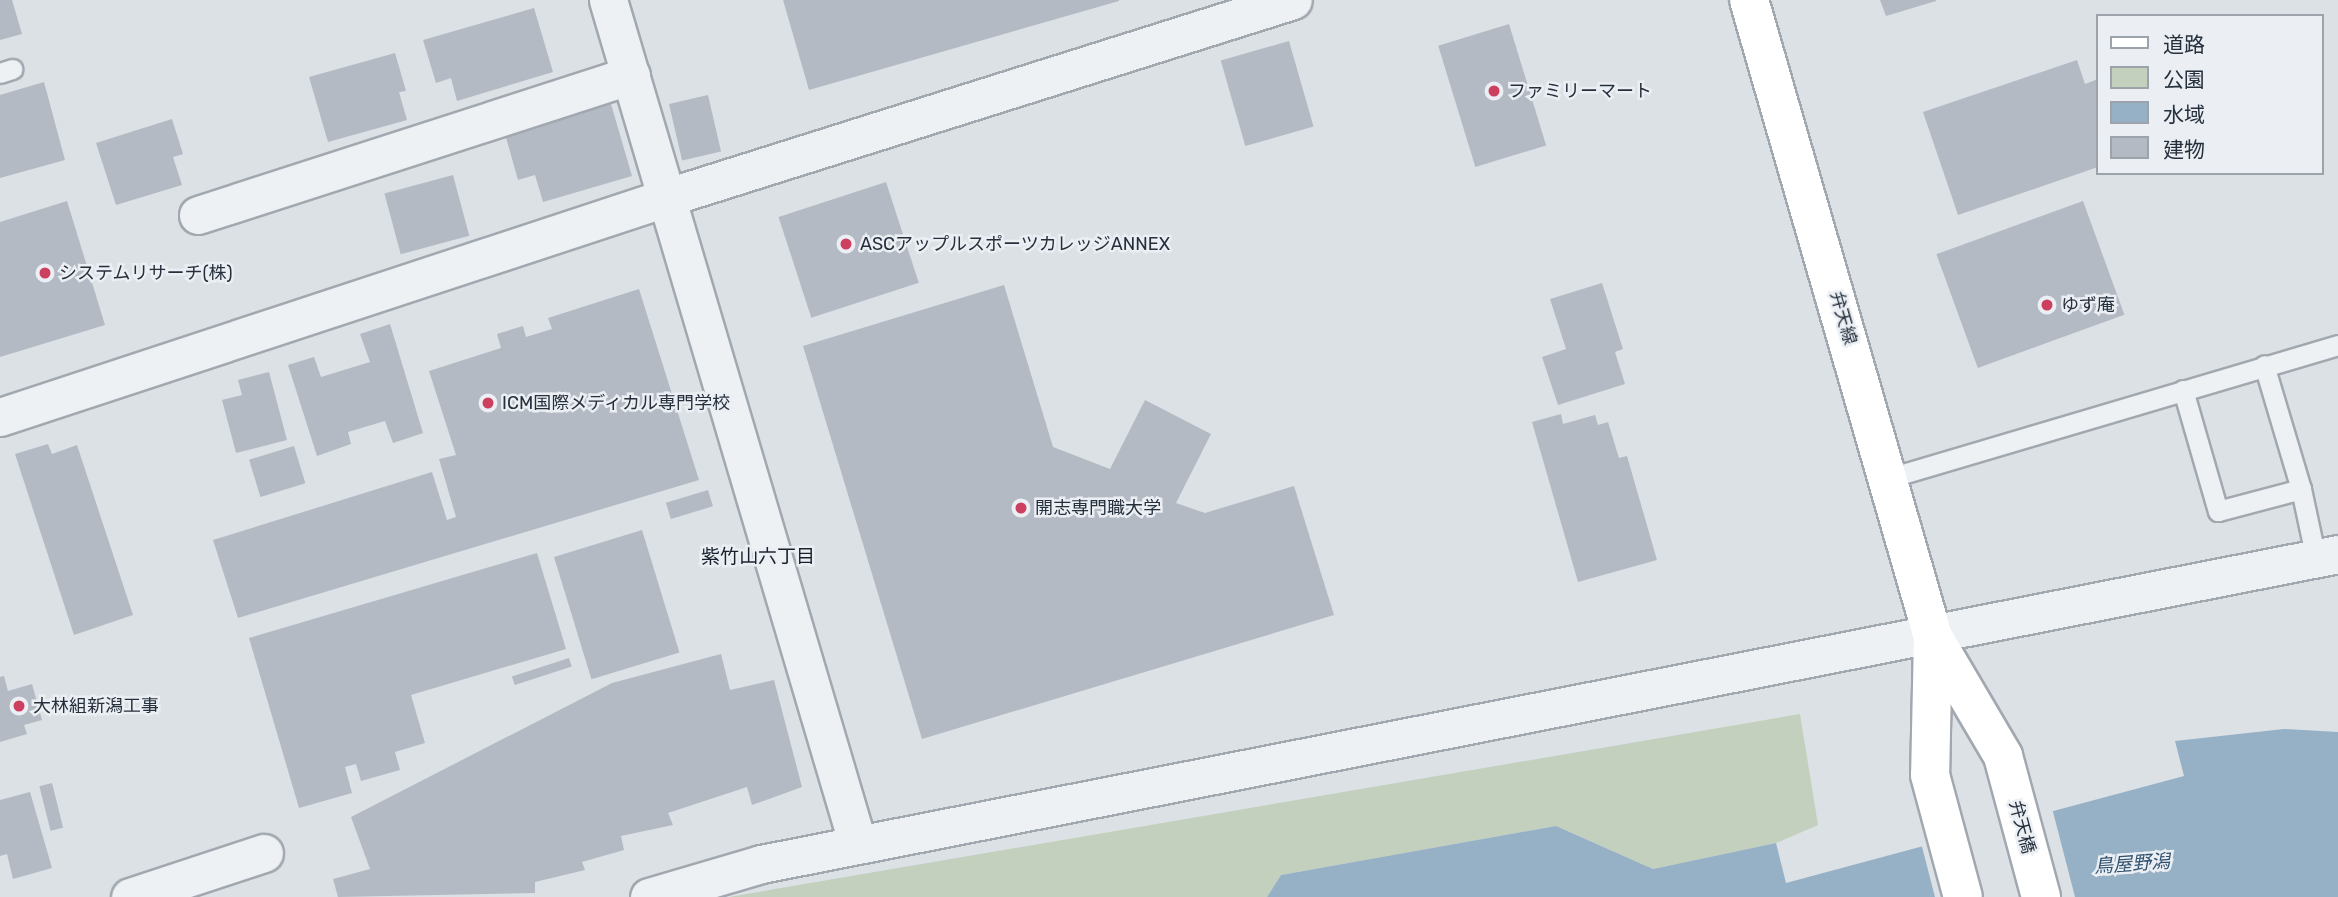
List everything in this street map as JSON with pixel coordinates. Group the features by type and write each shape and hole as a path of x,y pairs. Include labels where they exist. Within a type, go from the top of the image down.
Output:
{"street":[{"path":"608,0 858,845"},
{"path":"0,416 668,197 1293,0"},
{"name":"弁天線","path":"1749,0 1933,637"},
{"path":"198,215 631,75"},
{"path":"649,897 761,864 1933,637 2327,557"},
{"path":"1933,637 1930,775 1963,897"},
{"name":"弁天橋","path":"1933,637 2003,756 2041,897"},
{"path":"130,897 264,853"}],"lane":[{"path":"1889,478 2338,345"},
{"path":"2264,365 2301,489 2327,557"},
{"path":"2183,390 2218,511 2301,489"}],"green space":[{"path":"1800,714 1818,825 1776,843 1653,869 1556,826 1281,875 1267,897 729,897"}],"water":[{"name":"鳥屋野潟","path":"2284,729 2338,732 2338,897 1267,897 1281,875 1556,826 1653,869 1776,843 1786,883 2184,776 2175,741"}],"pier":[{"path":"2052,808 2075,897 1935,897 1921,843"}],"building":[{"path":"0,0 12,0 22,34 0,40"},
{"path":"783,0 1119,0 1119,1 809,90"},
{"path":"1880,0 1936,0 1936,1 1886,16"},
{"path":"534,8 553,72 457,101 451,78 436,83 423,40"},
{"path":"1509,24 1546,145 1475,167 1438,46"},
{"path":"1289,41 1314,127 1245,146 1221,61"},
{"path":"395,53 406,91 399,92 407,120 328,142 309,77"},
{"path":"2077,60 2085,84 2096,80 2096,168 1958,215 1923,112"},
{"path":"44,82 65,160 0,178 0,95"},
{"path":"708,95 721,152 682,161 669,104"},
{"path":"611,104 632,176 543,202 535,175 518,180 505,134"},
{"path":"172,119 183,154 173,157 182,185 116,205 96,143"},
{"path":"453,175 469,236 401,254 384,193"},
{"name":"ASCアップルスポーツカレッジANNEX","path":"886,182 919,283 811,318 779,217"},
{"name":"システムリサーチ(株)","path":"67,201 105,325 0,357 0,222"},
{"path":"2083,201 2124,315 1978,368 1936,254"},
{"path":"1602,283 1623,349 1615,352 1625,384 1558,405 1542,357 1566,349 1550,299"},
{"name":"開志専門職大学","path":"1004,285 1053,447 1110,469 1145,400 1211,434 1176,503 1205,513 1294,486 1334,615 922,739 803,346"},
{"path":"639,289 699,480 238,618 213,540 432,472 447,520 456,517 439,459 456,455 429,371 501,348 497,334 523,326 526,337 552,329 548,318"},
{"path":"390,324 423,433 393,443 385,421 348,432 351,444 317,456 288,365 314,357 321,377 370,362 360,334"},
{"path":"269,372 287,440 236,453 222,400 242,395 238,380"},
{"path":"1561,414 1563,424 1595,415 1598,425 1608,422 1619,458 1627,456 1657,560 1578,582 1532,422"},
{"path":"48,444 52,454 77,445 133,615 74,635 15,454"},
{"path":"294,446 305,483 260,497 249,460"},
{"path":"708,490 713,506 671,519 666,503"},
{"path":"642,530 679,652 591,679 554,557"},
{"path":"537,553 566,649 411,695 425,743 395,752 400,770 361,781 356,764 345,767 352,793 299,808 249,638"},
{"path":"721,654 730,690 774,680 802,787 752,805 747,787 668,813 673,825 621,836 624,850 582,862 585,870 535,882 535,893 338,897 333,879 370,869 351,817 612,683"},
{"path":"569,658 572,667 515,685 512,677"},
{"name":"大林組新潟工事","path":"4,676 8,691 32,684 42,720 24,725 27,734 0,742 0,677"},
{"path":"52,783 63,828 51,831 39,786"},
{"path":"30,792 52,868 13,879 7,854 0,856 0,800"}],"place":[{"name":"ファミリーマート","path":"1494,91"},
{"name":"ASCアップルスポーツカレッジANNEX","path":"846,244"},
{"name":"システムリサーチ(株)","path":"45,273"},
{"name":"ゆず庵","path":"2047,305"},
{"name":"ICM国際メディカル専門学校","path":"488,403"},
{"name":"開志専門職大学","path":"1021,508"},
{"name":"大林組新潟工事","path":"19,706"}],"district":[{"name":"紫竹山六丁目","path":"758,557"}]}
